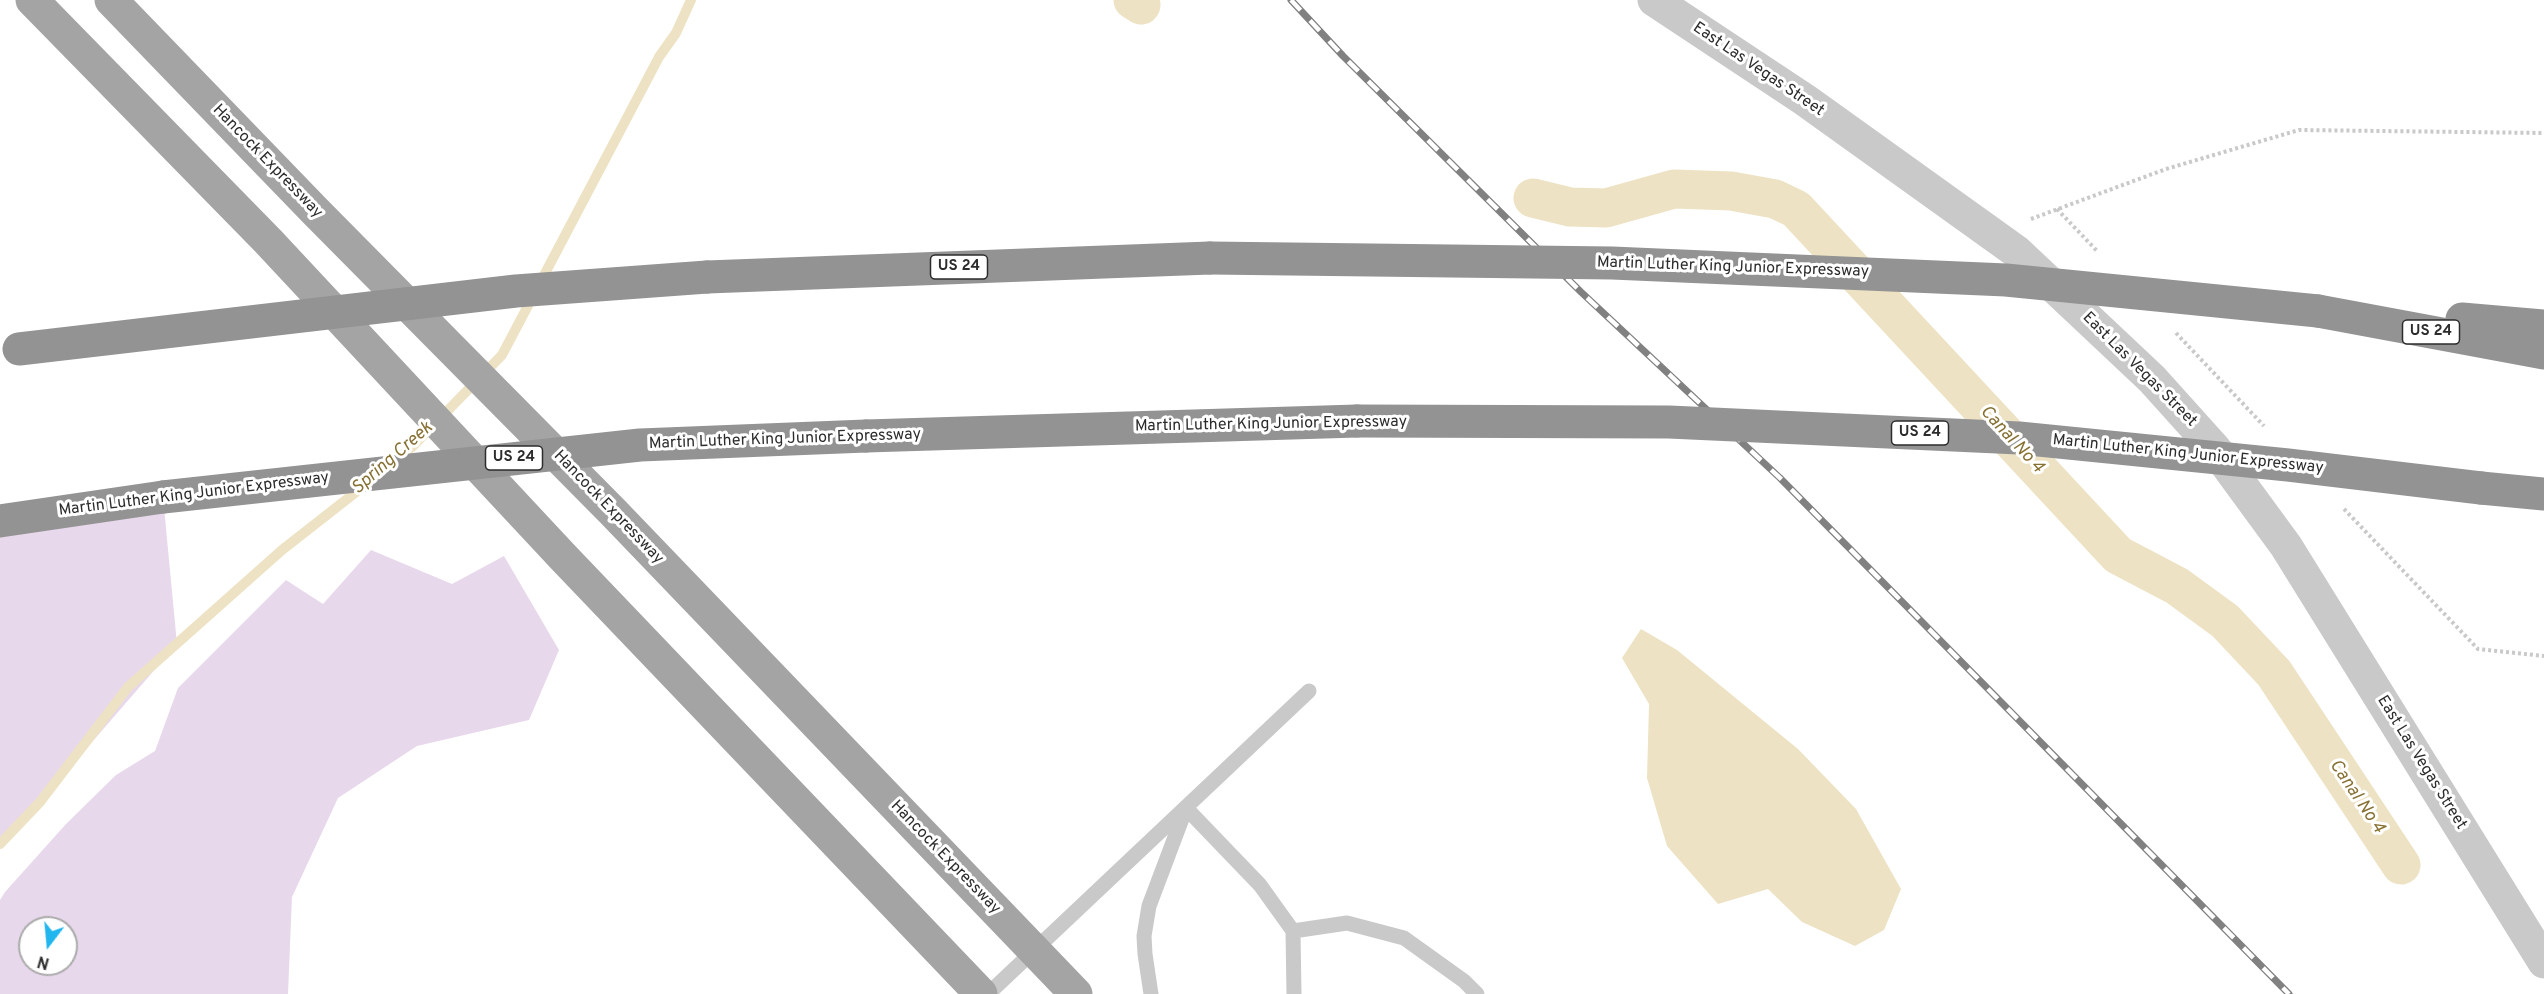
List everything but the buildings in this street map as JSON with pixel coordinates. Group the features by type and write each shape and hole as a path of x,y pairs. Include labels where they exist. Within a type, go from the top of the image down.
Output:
{"highway":[{"name":"Martin Luther King Junior Expressway","path":"10,350 516,291 707,277 1210,258 1612,263 2006,280 2318,311"},
{"path":"2318,311 2544,326"},
{"name":"US 24","path":"2318,311 2544,353"},
{"name":"Martin Luther King Junior Expressway","path":"0,521 163,496 640,445 866,435 1357,421 1669,422 2019,438 2544,494"}],"main road":[{"path":"32,0 268,241 563,557 981,994"},
{"name":"Hancock Expressway","path":"111,0 315,211 613,512 1076,994"}],"street":[{"name":"East Las Vegas Street","path":"1654,0 1805,100 2017,252 2152,379 2215,448 2286,546 2544,962"}],"lane":[{"path":"988,994 1309,691"},
{"path":"1186,808 1260,885 1293,931 1294,994"},
{"path":"1151,994 1144,936 1149,906 1186,808"},
{"path":"1293,931 1347,923 1404,938 1464,981 1477,994"}],"path":[{"path":"1992,234 2166,169 2299,130 2544,133"}],"shaded area":[{"path":"163,497 177,644 40,802 0,844 0,526"},
{"path":"371,550 452,584 504,556 559,650 529,720 417,746 338,798 292,897 288,994 0,994 0,900 5,892 66,824 116,775 155,751 178,688 286,580 323,604"},
{"path":"1641,629 1677,650 1798,749 1856,809 1901,889 1884,930 1855,946 1802,922 1768,889 1718,904 1667,846 1647,778 1649,704 1622,658"}],"waterway":[{"name":"Spring Creek","path":"394,462 413,446 502,355 659,57 676,33 691,0"},
{"name":"Canal No 4","path":"1133,0 1141,5"},
{"name":"Canal No 4","path":"1533,198 1570,207 1606,208 1674,189 1731,191 1775,199 1796,209 2118,555 2177,586 2225,621 2274,673 2401,865"},
{"name":"Spring Creek","path":"0,844 40,802 128,687 282,550 365,485"}],"railway":[{"path":"1291,0 1343,56 1581,292 1780,478 2289,994"}]}
